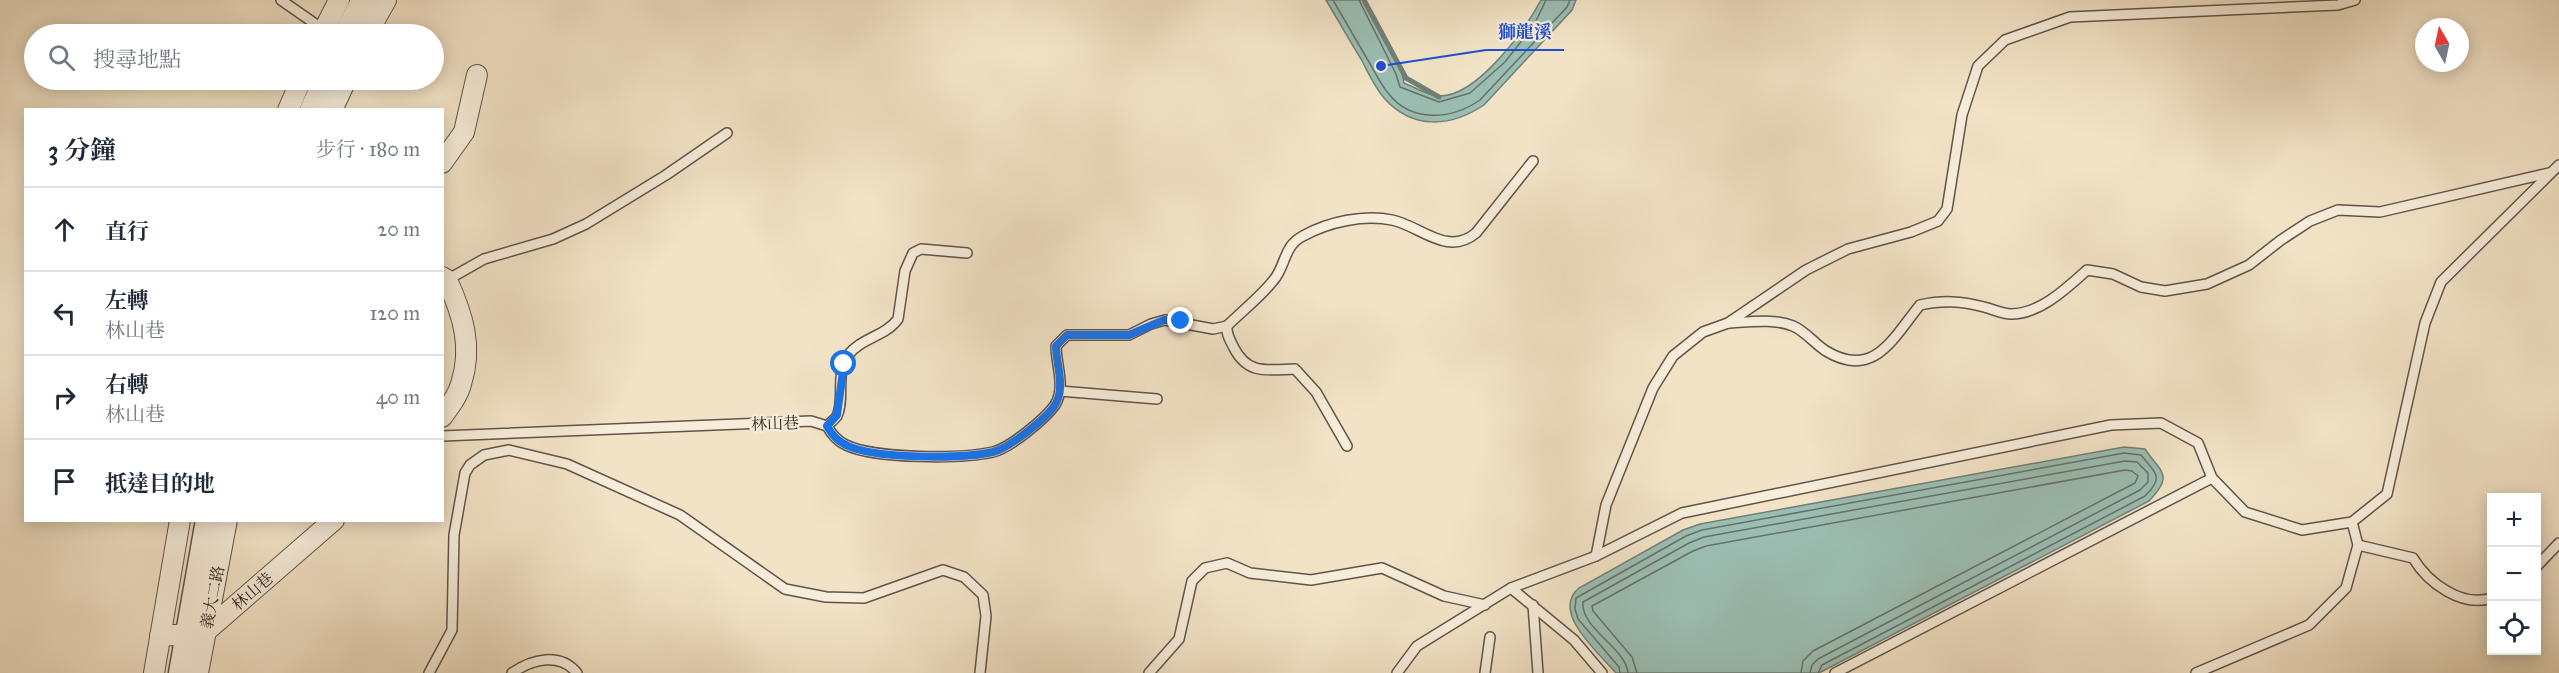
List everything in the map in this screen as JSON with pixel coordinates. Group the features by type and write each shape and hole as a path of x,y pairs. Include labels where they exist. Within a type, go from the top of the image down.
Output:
{"street":[{"path":"339,0 341,24"},
{"path":"346,24 364,0"},
{"path":"351,24 386,0"},
{"path":"444,160 464,132 477,75"},
{"path":"289,108 297,90"},
{"path":"313,108 321,90"},
{"path":"333,108 341,90"},
{"path":"444,414 461,386 467,351 462,313 445,279"},
{"path":"154,673 180,522"},
{"name":"義大二路","path":"198,673 196,633 208,522"},
{"name":"義大二路","path":"181,673 196,633 226,522"},
{"name":"林山巷","path":"196,633 332,522"},
{"path":"160,636 196,633"}],"lane":[{"path":"281,0 330,24"},
{"path":"2195,0 2196,11"},
{"path":"1596,556 1606,505 1653,388 1673,356 1703,332 1728,323 1806,270 1848,249 1911,232 1938,221 1947,209 1962,115 1978,66 2005,40 2070,17 2338,5 2355,0"},
{"path":"445,279 484,259 553,239 586,224 666,175 727,133"},
{"path":"967,253 921,249 913,253 905,271 898,319 894,326 857,346 849,354 841,373 837,415 827,426 833,436 845,445 862,451 944,456 994,452 1022,436 1055,405 1060,391 1056,346 1067,335 1129,335 1164,320 1213,329 1227,326 1276,276 1289,247 1300,237 1349,220 1391,219 1412,226 1447,243 1470,239 1533,161"},
{"path":"1397,673 1417,646 1511,588 1596,556 1682,513 2111,425 2161,423 2198,443 2212,478 2245,512 2302,530 2352,522 2387,494 2425,323 2441,282 2559,165"},
{"path":"1728,323 1765,321 1793,325 1842,359 1861,362 1881,353 1920,305 1944,300 1964,302 2011,314 2035,308 2044,303 2063,291 2087,270 2113,274 2141,287 2165,291 2207,284 2249,265 2310,221 2338,210 2380,212 2551,173"},
{"path":"1227,326 1226,333 1240,360 1248,367 1295,369 1316,392 1347,446"},
{"path":"1060,391 1157,399"},
{"name":"林山巷","path":"444,436 812,421 827,426"},
{"path":"429,673 452,630 454,535 465,473 470,465 484,455 508,450 567,464 680,515 785,589 826,597 864,598 943,570 964,577 983,595 986,616 980,673"},
{"path":"1835,673 2212,478"},
{"path":"2196,673 2309,625 2346,588 2358,545 2352,522"},
{"path":"2541,562 2559,543"},
{"path":"2358,545 2413,558 2418,568 2456,597 2482,601 2487,600"},
{"path":"1149,673 1179,639 1192,581 1205,568 1227,563 1250,573 1311,580 1382,568 1444,596 1485,605"},
{"path":"1511,588 1574,640 1602,673"},
{"path":"1533,605 1538,673"},
{"path":"1485,673 1490,637"},
{"path":"512,673 520,667 546,658 569,663 577,673"}],"water":[{"path":"1326,0 1364,0 1402,73 1404,83 1439,96 1454,93 1469,86 1484,74 1512,44 1541,0 1576,0 1572,10 1484,105 1459,118 1433,122 1408,116 1385,99"},
{"path":"2124,447 2145,449 2160,468 2163,479 2161,485 2149,501 1819,673 1616,673 1589,644 1573,620 1570,609 1572,598 1579,588 1683,530 1700,524"}],"waterway":[{"path":"1364,0 1406,78 1439,97"}],"place":[{"name":"獅龍溪","path":"1381,66"}],"route":[{"path":"844,364 837,415 827,426 833,436 845,445 862,451 944,456 994,452 1022,436 1055,405 1060,391 1060,369 1056,346 1067,335 1094,333 1129,335 1164,320 1181,321"}]}
